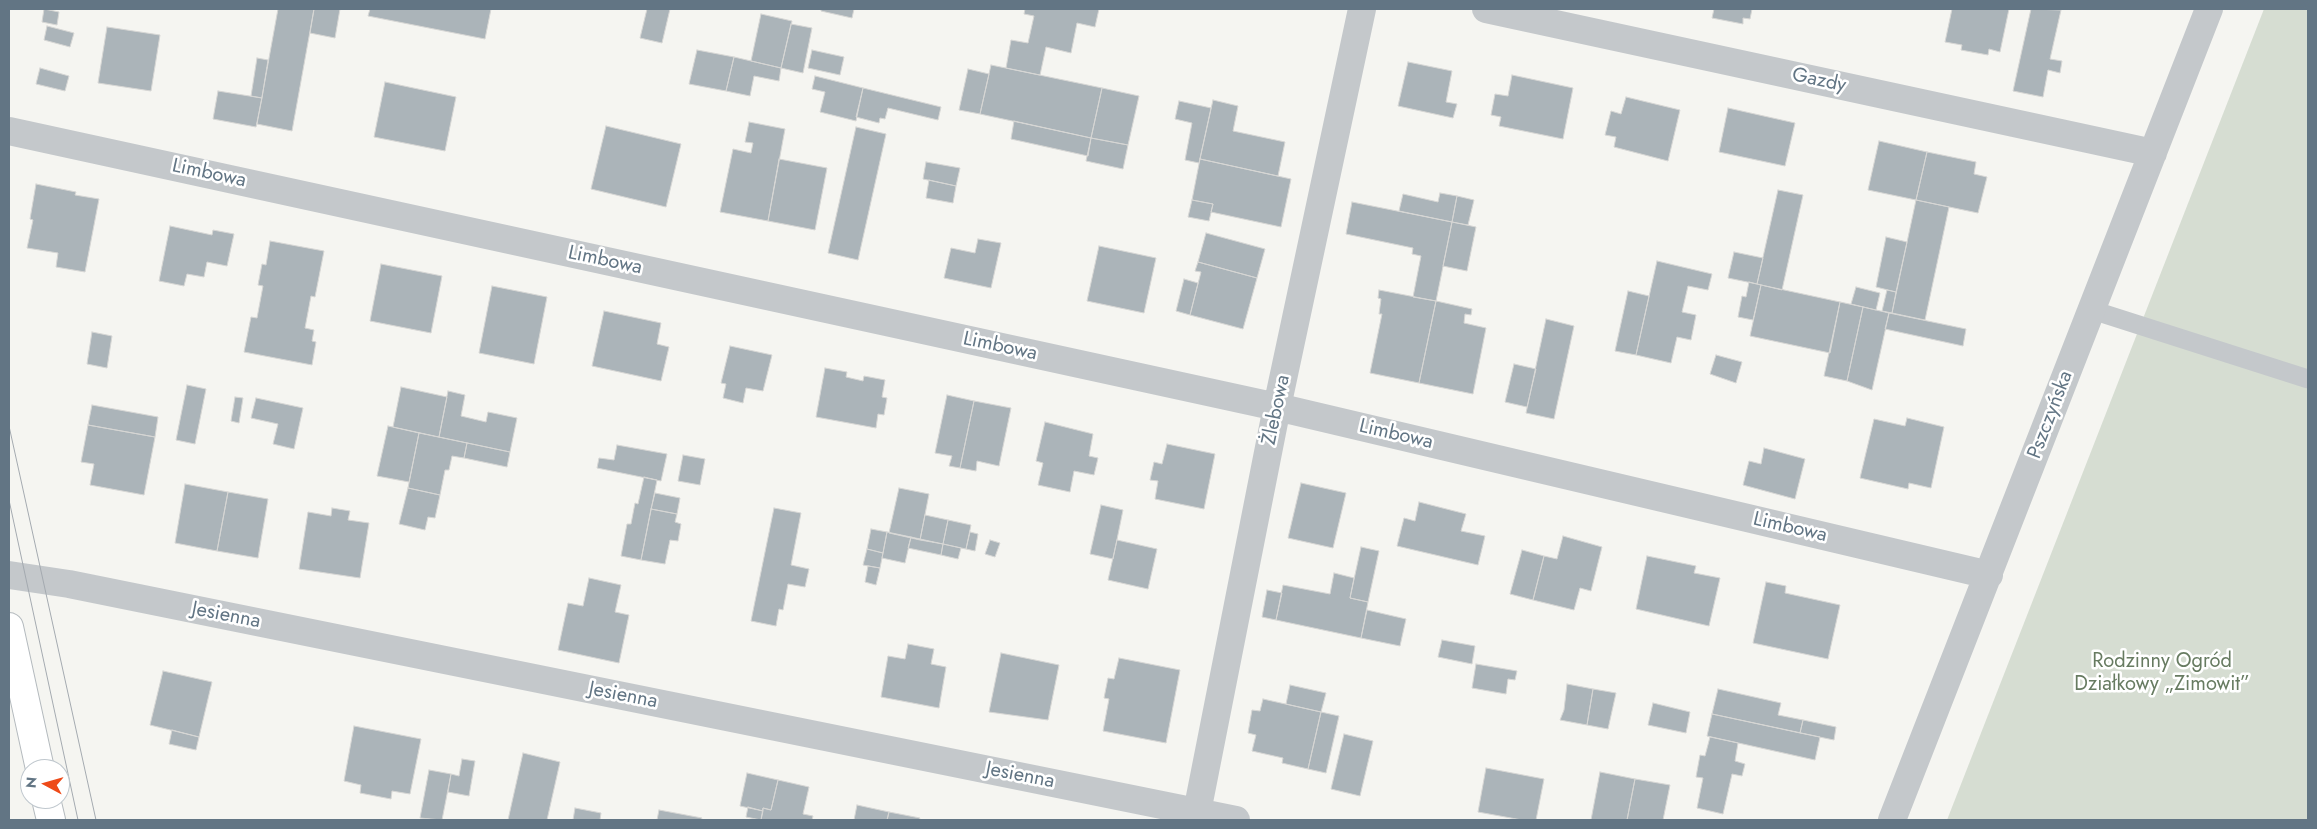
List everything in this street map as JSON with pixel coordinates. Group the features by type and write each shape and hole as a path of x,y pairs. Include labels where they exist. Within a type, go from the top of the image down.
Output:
{"street":[{"name":"Żlebowa","path":"1197,812 1277,407 1362,9"},
{"name":"Gazdy","path":"1486,9 2153,153"},
{"name":"Pszczyńska","path":"1892,820 2209,9"},
{"name":"Limbowa","path":"9,131 1277,407 1989,575"},
{"name":"Jesienna","path":"9,575 52,581 1236,820"},
{"path":"9,627 38,759"}],"lane":[{"path":"2092,310 2308,379"}],"green space":[{"name":"Rodzinny Ogród Działkowy „Zimowit”","path":"2264,9 2308,9 2308,820 1947,820"}],"building":[{"path":"44,9 59,12 57,25 42,22"},
{"path":"278,9 314,9 292,131 257,124"},
{"path":"314,9 340,9 335,38 310,33"},
{"path":"370,9 491,9 485,39 368,16"},
{"path":"647,9 670,9 662,43 640,38"},
{"path":"821,9 854,9 852,18 821,11"},
{"path":"1025,9 1099,9 1095,27 1077,23 1071,53 1046,47 1040,75 1006,68 1011,40 1028,43 1034,16 1024,14"},
{"path":"1714,9 1752,9 1750,19 1743,18 1743,24 1712,18"},
{"path":"1952,9 2009,9 2000,52 1989,49 1988,55 1961,50 1962,45 1945,42"},
{"path":"2031,9 2061,10 2050,59 2062,61 2060,73 2048,70 2043,97 2013,91"},
{"path":"761,14 792,21 781,68 751,61"},
{"path":"791,24 812,28 803,73 781,68"},
{"path":"47,26 74,33 70,47 44,40"},
{"path":"107,27 160,35 151,91 98,83"},
{"path":"697,50 734,57 726,91 689,84"},
{"path":"812,50 844,57 840,75 808,68"},
{"path":"734,57 781,68 779,81 754,76 750,96 726,91"},
{"path":"257,58 268,60 262,98 251,96"},
{"path":"1408,62 1452,71 1446,102 1457,104 1453,118 1398,106"},
{"path":"991,65 1102,88 1091,138 980,114"},
{"path":"40,68 69,76 65,91 36,84"},
{"path":"968,69 989,74 980,114 959,110"},
{"path":"1512,75 1573,88 1563,139 1499,126 1501,117 1491,115 1495,94 1508,96"},
{"path":"815,76 863,88 856,121 820,112 825,92 812,89"},
{"path":"385,82 456,97 445,151 374,137"},
{"path":"863,88 941,107 938,120 888,108 885,119 880,118 879,123 856,117"},
{"path":"1102,88 1139,96 1128,145 1091,138"},
{"path":"218,91 262,98 256,127 213,119"},
{"path":"1626,97 1680,110 1668,161 1614,147 1616,137 1605,135 1611,111 1621,114"},
{"path":"1213,100 1238,106 1233,131 1285,142 1278,176 1200,159"},
{"path":"1179,101 1211,108 1199,163 1185,160 1192,123 1175,119"},
{"path":"1728,108 1795,123 1785,166 1719,152"},
{"path":"1014,121 1091,138 1088,156 1011,139"},
{"path":"749,122 785,129 768,221 720,212 733,149 751,153 753,143 745,142"},
{"path":"606,126 681,144 666,207 591,189"},
{"path":"856,127 886,134 858,260 828,253"},
{"path":"1091,138 1128,145 1123,169 1086,161"},
{"path":"1879,141 1927,152 1916,200 1868,190"},
{"path":"1927,152 1976,162 1974,174 1987,177 1978,213 1916,200"},
{"path":"779,159 827,168 815,230 768,221"},
{"path":"1200,159 1291,179 1281,227 1211,212 1213,204 1192,200"},
{"path":"926,162 960,168 956,186 923,179"},
{"path":"929,180 956,186 953,203 926,198"},
{"path":"36,184 76,192 75,195 99,199 85,272 56,267 58,253 27,248 33,220 30,219"},
{"path":"1778,190 1803,195 1782,290 1757,284"},
{"path":"1440,193 1457,196 1452,222 1399,211 1403,194 1438,202"},
{"path":"1457,196 1474,200 1468,225 1452,222"},
{"path":"1192,200 1213,204 1209,221 1188,217"},
{"path":"1916,200 1949,207 1925,320 1892,313"},
{"path":"1352,202 1452,222 1436,301 1413,297 1421,256 1412,254 1413,248 1346,234"},
{"path":"1452,222 1476,227 1467,271 1443,266"},
{"path":"170,226 212,235 213,230 234,234 227,266 207,262 204,277 187,274 184,286 159,281"},
{"path":"1206,233 1265,249 1257,278 1198,262"},
{"path":"1886,237 1907,242 1896,292 1876,287"},
{"path":"978,239 1001,243 991,288 944,278 951,248 975,253"},
{"path":"270,241 324,251 315,297 311,296 305,328 314,330 312,341 316,342 312,365 244,352 251,317 257,318 263,286 258,285 262,264 266,265"},
{"path":"1099,246 1156,258 1144,313 1087,301"},
{"path":"1734,252 1763,258 1757,284 1728,278"},
{"path":"1657,261 1712,274 1708,290 1688,286 1682,312 1696,315 1691,340 1677,337 1671,363 1636,355"},
{"path":"1198,262 1257,278 1243,329 1190,315 1201,272 1195,271"},
{"path":"381,264 442,276 431,333 370,321"},
{"path":"1184,279 1198,283 1190,315 1176,311"},
{"path":"1749,282 1761,285 1753,320 1738,317 1742,296 1746,297"},
{"path":"1761,285 1840,302 1830,353 1750,336"},
{"path":"492,286 547,297 534,364 479,353"},
{"path":"1856,287 1880,293 1876,310 1851,304"},
{"path":"1379,290 1436,301 1419,383 1370,373 1382,314 1379,314 1381,299 1378,298"},
{"path":"1887,290 1896,292 1892,313 1882,311"},
{"path":"1628,291 1649,296 1636,355 1615,351"},
{"path":"1436,301 1472,309 1471,315 1465,314 1464,323 1486,328 1473,394 1419,383"},
{"path":"1840,302 1863,307 1847,381 1824,376"},
{"path":"1863,307 1889,313 1872,390 1847,381"},
{"path":"604,311 661,323 657,344 669,347 661,381 592,366"},
{"path":"1889,313 1966,329 1963,346 1885,329"},
{"path":"1546,319 1574,326 1554,419 1526,413"},
{"path":"92,332 112,336 107,368 87,364"},
{"path":"730,346 772,355 763,391 746,388 743,403 723,398 726,384 721,383"},
{"path":"1716,355 1742,362 1736,383 1710,374"},
{"path":"1514,364 1536,369 1527,407 1505,402"},
{"path":"825,368 847,372 846,377 863,381 864,376 885,380 882,397 887,398 884,415 878,414 876,428 816,417"},
{"path":"187,385 206,389 195,444 176,440"},
{"path":"401,387 447,397 439,437 393,427"},
{"path":"448,391 465,395 461,416 486,422 488,412 517,418 510,452 439,437"},
{"path":"947,395 974,401 960,468 949,466 952,456 935,453"},
{"path":"235,397 243,398 239,423 231,421"},
{"path":"256,398 303,408 294,449 273,444 278,424 251,418"},
{"path":"974,401 1011,408 999,466 977,461 976,471 960,468"},
{"path":"92,405 158,417 155,437 88,425"},
{"path":"1907,418 1944,427 1931,488 1909,483 1908,489 1860,478 1874,419 1905,426"},
{"path":"1045,422 1093,434 1089,456 1098,458 1094,475 1074,471 1070,492 1038,485 1043,463 1036,461"},
{"path":"88,425 155,437 144,495 90,485 94,464 81,462"},
{"path":"388,426 419,433 409,482 377,476"},
{"path":"419,433 467,443 464,458 452,456 449,470 445,470 440,495 408,488"},
{"path":"467,443 510,452 507,467 464,458"},
{"path":"1167,444 1215,454 1204,509 1155,499 1158,481 1150,480 1154,462 1162,464"},
{"path":"617,445 667,454 661,481 597,468 599,458 614,460"},
{"path":"1764,448 1805,459 1795,499 1743,485 1749,461 1761,464"},
{"path":"683,455 705,459 700,485 678,481"},
{"path":"644,477 657,480 641,560 621,556 627,524 631,524 635,503 638,504"},
{"path":"1301,483 1346,493 1333,548 1288,538"},
{"path":"185,484 228,492 217,551 175,543"},
{"path":"408,488 440,495 435,518 428,517 425,530 399,524"},
{"path":"899,488 929,494 920,540 889,533"},
{"path":"228,492 268,499 258,558 217,551"},
{"path":"655,493 680,498 677,514 651,509"},
{"path":"1419,502 1466,514 1461,531 1485,536 1478,565 1397,546 1404,518 1415,521"},
{"path":"1101,505 1123,510 1113,559 1090,554"},
{"path":"332,508 350,511 348,520 369,523 360,578 299,569 308,512 331,516"},
{"path":"774,508 801,513 791,565 809,569 805,587 788,584 783,610 779,609 776,626 751,621"},
{"path":"651,509 677,514 675,522 681,524 678,541 670,540 665,564 641,560"},
{"path":"925,515 948,520 943,544 920,540"},
{"path":"948,520 971,525 966,549 943,544"},
{"path":"871,529 887,532 883,553 867,549"},
{"path":"887,532 911,537 905,563 882,558"},
{"path":"970,532 978,534 975,551 966,549"},
{"path":"1563,536 1602,547 1591,591 1580,588 1574,610 1533,600 1544,556 1557,559"},
{"path":"911,537 943,544 941,555 908,548"},
{"path":"990,540 1000,543 995,557 985,554"},
{"path":"1117,540 1157,549 1148,589 1108,580"},
{"path":"943,544 961,548 958,559 941,555"},
{"path":"1361,547 1379,551 1368,602 1350,598"},
{"path":"867,549 883,553 880,568 863,565"},
{"path":"1522,550 1544,556 1533,600 1510,594"},
{"path":"1647,556 1696,566 1694,573 1720,578 1709,626 1636,609"},
{"path":"868,566 880,568 876,585 865,582"},
{"path":"1334,573 1354,578 1350,598 1368,602 1361,638 1276,620 1283,585 1330,594"},
{"path":"589,578 621,585 615,612 629,615 619,663 558,650 568,603 583,606"},
{"path":"1766,582 1786,586 1785,593 1840,605 1828,659 1753,643"},
{"path":"1267,590 1282,593 1276,620 1262,617"},
{"path":"1367,610 1406,619 1400,646 1361,638"},
{"path":"1442,640 1475,646 1472,664 1438,657"},
{"path":"908,644 934,649 931,664 946,667 939,708 881,697 888,656 905,659"},
{"path":"1001,653 1059,665 1048,720 989,712"},
{"path":"1119,658 1180,670 1166,743 1103,731 1109,699 1104,698 1108,678 1114,679"},
{"path":"1476,664 1517,671 1515,680 1508,679 1506,694 1472,688"},
{"path":"163,671 212,682 199,737 150,725"},
{"path":"1567,684 1593,689 1587,725 1560,720 1564,710"},
{"path":"1290,685 1326,693 1321,712 1286,704"},
{"path":"1593,689 1616,693 1608,729 1587,725"},
{"path":"1718,689 1781,703 1778,715 1803,720 1800,733 1712,714"},
{"path":"1263,699 1321,712 1308,769 1282,763 1283,758 1252,751 1256,735 1248,733 1252,710 1260,711"},
{"path":"1653,703 1690,712 1686,733 1648,725"},
{"path":"1321,712 1339,716 1326,773 1308,769"},
{"path":"1712,714 1820,737 1815,760 1707,736"},
{"path":"1803,720 1836,727 1834,740 1800,733"},
{"path":"354,726 421,739 410,794 392,791 391,799 360,793 361,785 344,781"},
{"path":"172,730 199,737 196,750 169,744"},
{"path":"1344,734 1373,741 1360,796 1331,789"},
{"path":"1710,737 1738,743 1735,761 1745,764 1742,776 1732,774 1723,814 1697,808 1703,778 1696,777 1700,755 1705,756"},
{"path":"523,753 560,762 547,820 508,820"},
{"path":"462,759 475,761 469,796 448,792 451,774 459,776"},
{"path":"1486,768 1544,779 1536,820 1522,820 1478,812"},
{"path":"429,770 451,774 442,820 420,818"},
{"path":"1600,772 1635,779 1627,820 1591,820"},
{"path":"747,773 778,780 771,810 763,808 763,811 740,806"},
{"path":"1635,779 1670,785 1663,820 1627,820"},
{"path":"778,780 809,787 803,814 813,816 812,820 761,820 763,808 771,810"},
{"path":"857,805 889,812 887,820 854,820"},
{"path":"748,807 763,811 761,820 746,817"},
{"path":"575,808 601,813 600,820 573,820"},
{"path":"659,810 702,818 701,820 657,820"},
{"path":"889,812 920,818 919,820 887,820"}],"tram line":[{"path":"9,426 96,820"},
{"path":"9,500 78,820"}]}
